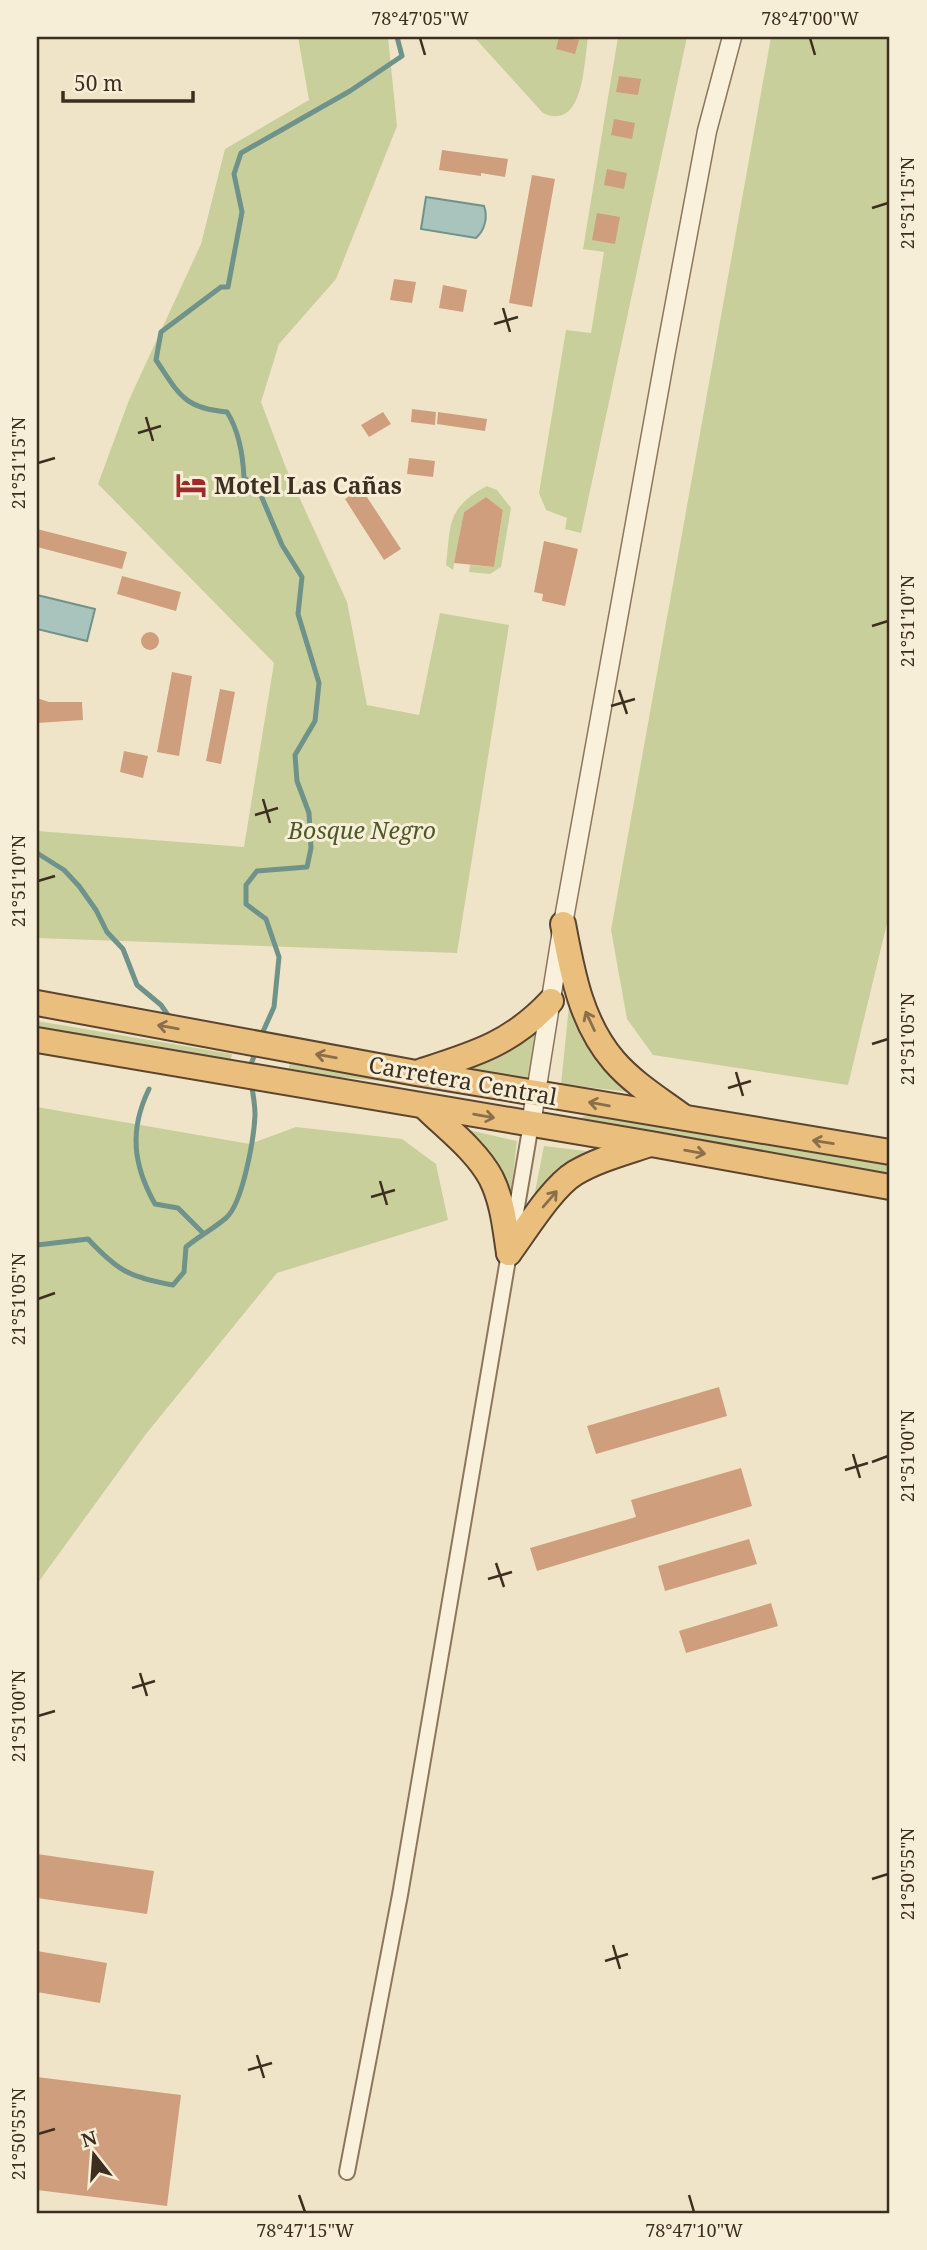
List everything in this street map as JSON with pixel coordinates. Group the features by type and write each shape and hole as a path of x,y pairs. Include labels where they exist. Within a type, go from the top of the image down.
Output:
{"highway":[{"path":"564,924 572,974 589,1023 614,1061 647,1091 688,1120"},
{"path":"416,1073 501,1042 531,1023 551,1001"},
{"name":"Carretera Central","path":"37,1003 416,1073 890,1152"},
{"name":"Carretera Central","path":"37,1040 890,1187"},
{"path":"424,1106 470,1151 490,1177 502,1207 509,1253"},
{"path":"509,1253 549,1199 573,1174 605,1158 651,1144"}],"street":[{"path":"346,2172 402,1882 564,924 702,159 732,37"}],"green space":[{"name":"Bosque Negro","path":"298,37 388,37 397,126 336,279 279,344 261,402 286,468 347,602 367,705 419,715 440,613 509,625 457,953 37,938 37,831 244,847 274,663 98,484 129,400 201,244 225,149 309,100"},
{"path":"474,37 588,37 583,77 574,104 567,113 557,116 543,113"},
{"path":"618,37 687,37 581,533 565,529 567,518 546,510 539,493 566,330 591,333 604,252 583,249"},
{"path":"771,37 890,37 890,911 848,1085 653,1055 627,1019 611,930"},
{"path":"487,486 497,490 511,508 501,567 490,574 469,572 470,565 494,567 503,510 486,497 464,512 453,570 446,565 453,518 464,502"},
{"path":"570,996 636,1093 561,1084"},
{"path":"37,1021 232,1054 230,1063 37,1028"},
{"path":"538,1029 528,1080 463,1071 492,1058"},
{"path":"290,1062 510,1098 421,1085 288,1072"},
{"path":"37,1107 250,1144 296,1127 402,1139 436,1164 448,1220 277,1273 146,1434 37,1584"},
{"path":"597,1114 890,1165 890,1174 595,1124 581,1117"},
{"path":"460,1128 517,1141 509,1209"},
{"path":"544,1146 603,1153 533,1202"}],"water":[{"path":"426,197 484,206 486,219 482,231 476,238 421,229"},
{"path":"37,595 95,609 87,641 37,629"}],"building":[{"path":"559,37 579,40 575,54 556,49"},
{"path":"619,76 641,79 638,95 616,92"},
{"path":"614,119 635,123 632,139 611,135"},
{"path":"442,150 508,159 505,177 439,170"},
{"path":"607,169 627,173 624,189 604,185"},
{"path":"532,175 555,179 532,307 509,303"},
{"path":"597,213 620,217 615,244 592,240"},
{"path":"394,279 416,282 412,303 390,300"},
{"path":"443,285 467,290 463,312 439,308"},
{"path":"412,409 436,412 435,425 411,422"},
{"path":"383,412 391,424 369,437 361,425"},
{"path":"438,412 487,419 485,431 437,424"},
{"path":"409,458 435,461 433,477 407,474"},
{"path":"361,488 401,549 384,560 345,499"},
{"path":"486,497 503,510 494,567 454,563 464,512"},
{"path":"37,529 127,552 122,569 37,547"},
{"path":"544,541 578,549 565,606 542,601 543,594 534,592"},
{"path":"122,576 181,592 176,611 117,594"},
{"path":"150,632 158,637 159,641 154,649 150,650 142,645 141,641 146,633"},
{"path":"172,672 192,676 179,756 157,752"},
{"path":"220,689 235,692 221,764 206,761"},
{"path":"37,698 49,702 82,702 83,720 37,723"},
{"path":"124,751 148,756 143,778 120,772"},
{"path":"719,1387 727,1416 596,1454 587,1426"},
{"path":"741,1468 752,1506 537,1571 530,1548 636,1517 631,1500"},
{"path":"749,1539 757,1564 665,1591 658,1566"},
{"path":"771,1603 778,1626 686,1653 679,1631"},
{"path":"37,1854 154,1871 147,1914 37,1898"},
{"path":"37,1951 107,1963 100,2003 37,1992"},
{"path":"37,2077 181,2095 167,2206 37,2190"}],"waterway":[{"path":"261,1036 274,1007 279,957 266,919 246,904 246,885 257,871 307,867 311,848 309,813 297,781 295,755 315,721 319,683 298,614 302,577 282,545 257,486 244,478 240,444 231,419 227,412 191,403 177,390 156,360 161,332 221,287 228,287 242,212 234,174 241,153 350,91 402,56 397,37"},
{"path":"37,853 64,870 79,886 107,932 123,949 137,985 161,1005 170,1018"},
{"path":"249,1069 257,1049"},
{"path":"37,1245 88,1239 116,1266 125,1271 173,1285 184,1272 186,1247 226,1218 238,1199 250,1154 254,1125 255,1107 251,1083"},
{"path":"149,1089 136,1133 142,1175 155,1204 178,1208 203,1233"}],"place":[{"name":"Motel Las Cañas","path":"191,485"}]}
